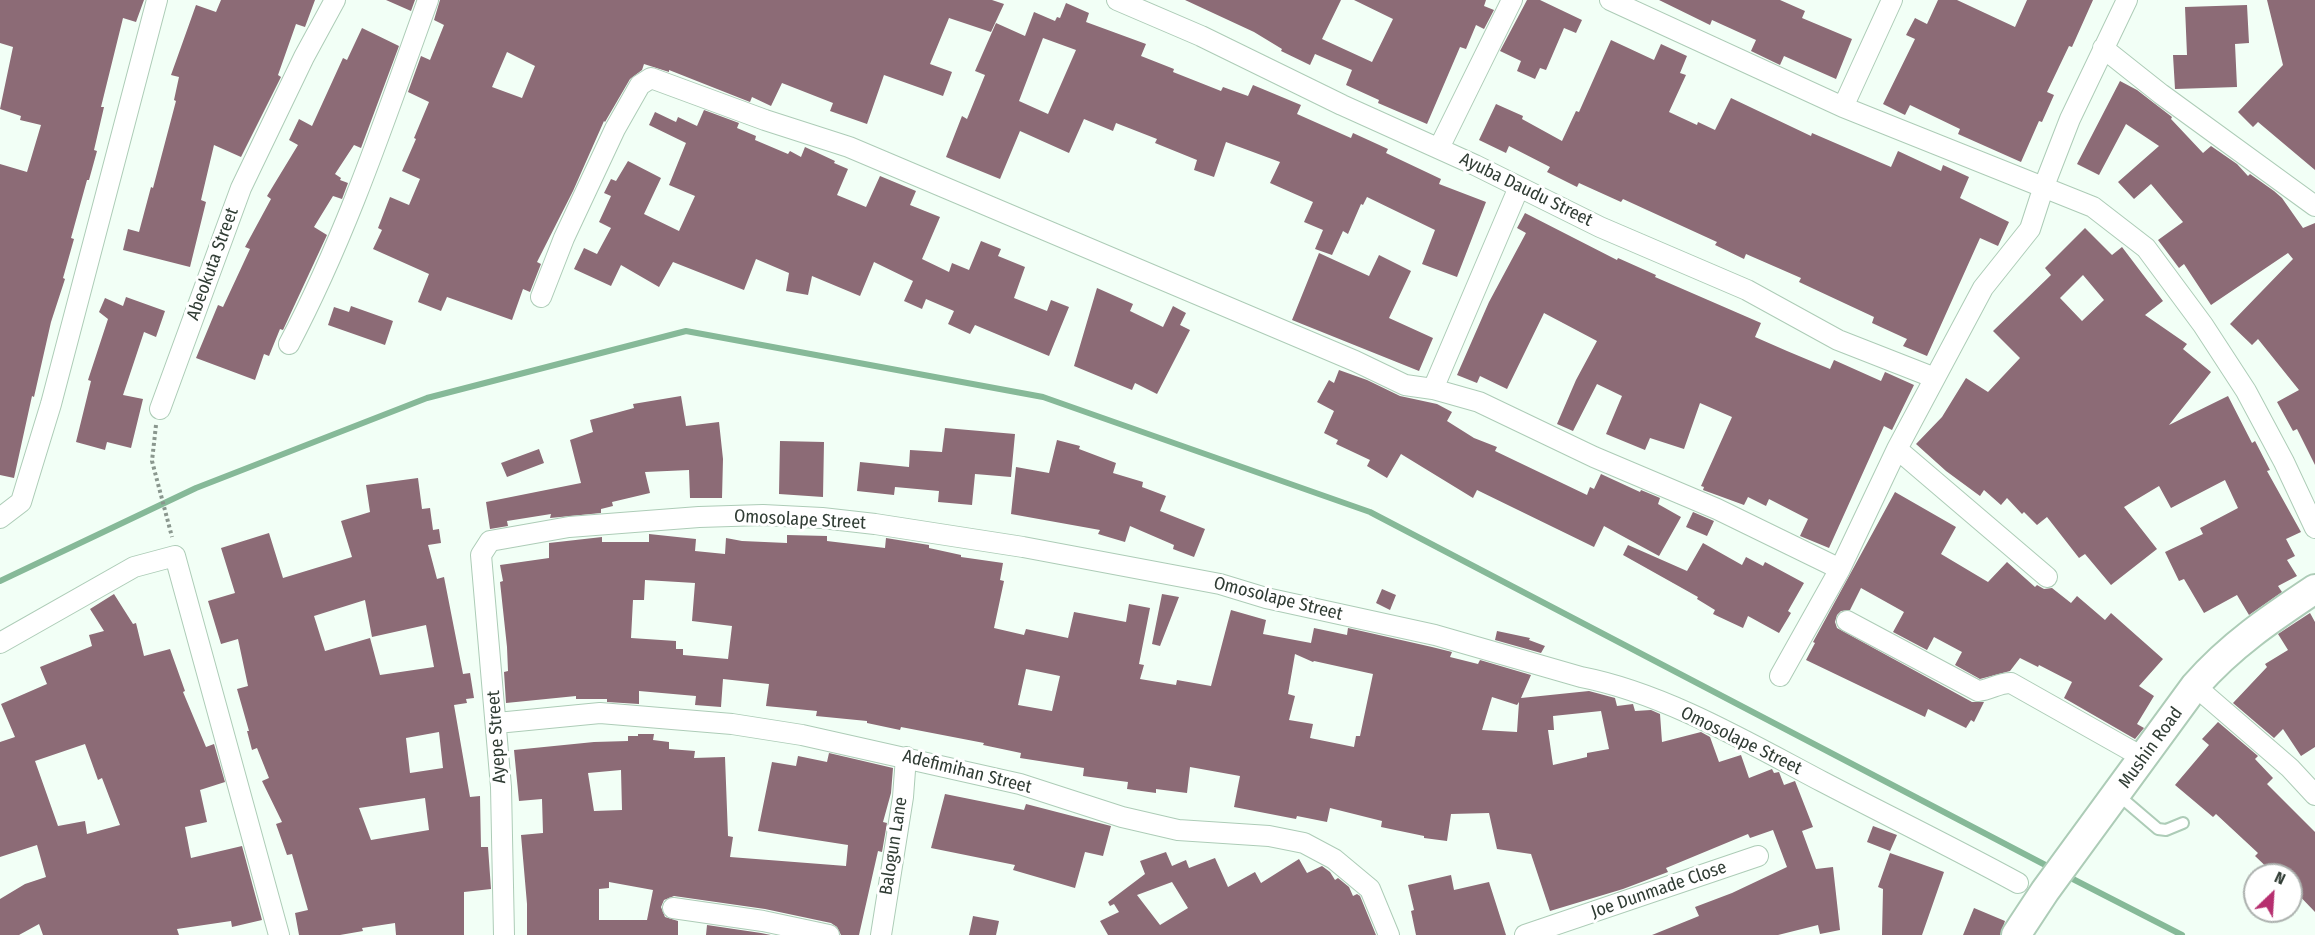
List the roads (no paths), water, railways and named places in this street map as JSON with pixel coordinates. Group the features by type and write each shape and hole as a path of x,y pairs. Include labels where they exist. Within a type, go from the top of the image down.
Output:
{"main road":[{"name":"Mushin Road","path":"2016,935 2045,891 2196,686 2218,660 2254,629 2315,589"}],"street":[{"path":"0,518 21,502 74,317 157,0"},
{"name":"Abeokuta Street","path":"160,409 241,188 304,57 335,0"},
{"path":"289,344 329,263 351,209 428,0"},
{"name":"Ayuba Daudu Street","path":"1117,0 1201,36 1600,226 1746,290 1838,340 1935,378"},
{"path":"1439,148 1512,0"},
{"path":"1610,0 1843,107 2093,207 2146,248 2203,325 2246,391 2284,462 2315,528"},
{"path":"1843,107 1892,0"},
{"path":"1780,676 1840,569 1897,449 1983,288 2030,229 2070,119 2127,0"},
{"path":"2103,48 2161,94 2315,206"},
{"path":"541,297 564,238 615,129 640,86 651,78 765,120 849,147 1355,361 1406,385 1433,389 1479,402 1594,457 1717,510 1840,569"},
{"path":"1433,389 1519,187"},
{"path":"1897,449 2047,577"},
{"name":"Omosolape Street","path":"490,541 569,527 699,517 763,515 822,518 939,532 1220,584 1266,598 1435,635 1633,692 1764,749 1873,808 1956,848 2018,883"},
{"name":"Ayepe Street","path":"490,541 481,555 501,787 504,935"},
{"path":"0,643 134,567 175,556 279,935"},
{"path":"1846,621 1978,691 1987,690 1998,683 2011,683 2144,758"},
{"path":"2196,686 2290,768 2315,795"},
{"name":"Adefimihan Street","path":"497,723 600,713 732,724 802,735 1020,784 1122,817 1179,830 1269,836 1304,843 1334,860 1370,889 1389,935"},
{"name":"Balogun Lane","path":"880,935 903,797 906,757"},
{"name":"Joe Dunmade Close","path":"1524,935 1758,856"},
{"path":"673,908 763,921 829,935"}],"lane":[{"path":"2117,794 2158,829 2166,830 2183,823"}],"waterway":[{"path":"0,581 196,488 427,398 686,331 1043,397 1370,512 2053,869"},
{"path":"2065,875 2182,935"}]}
